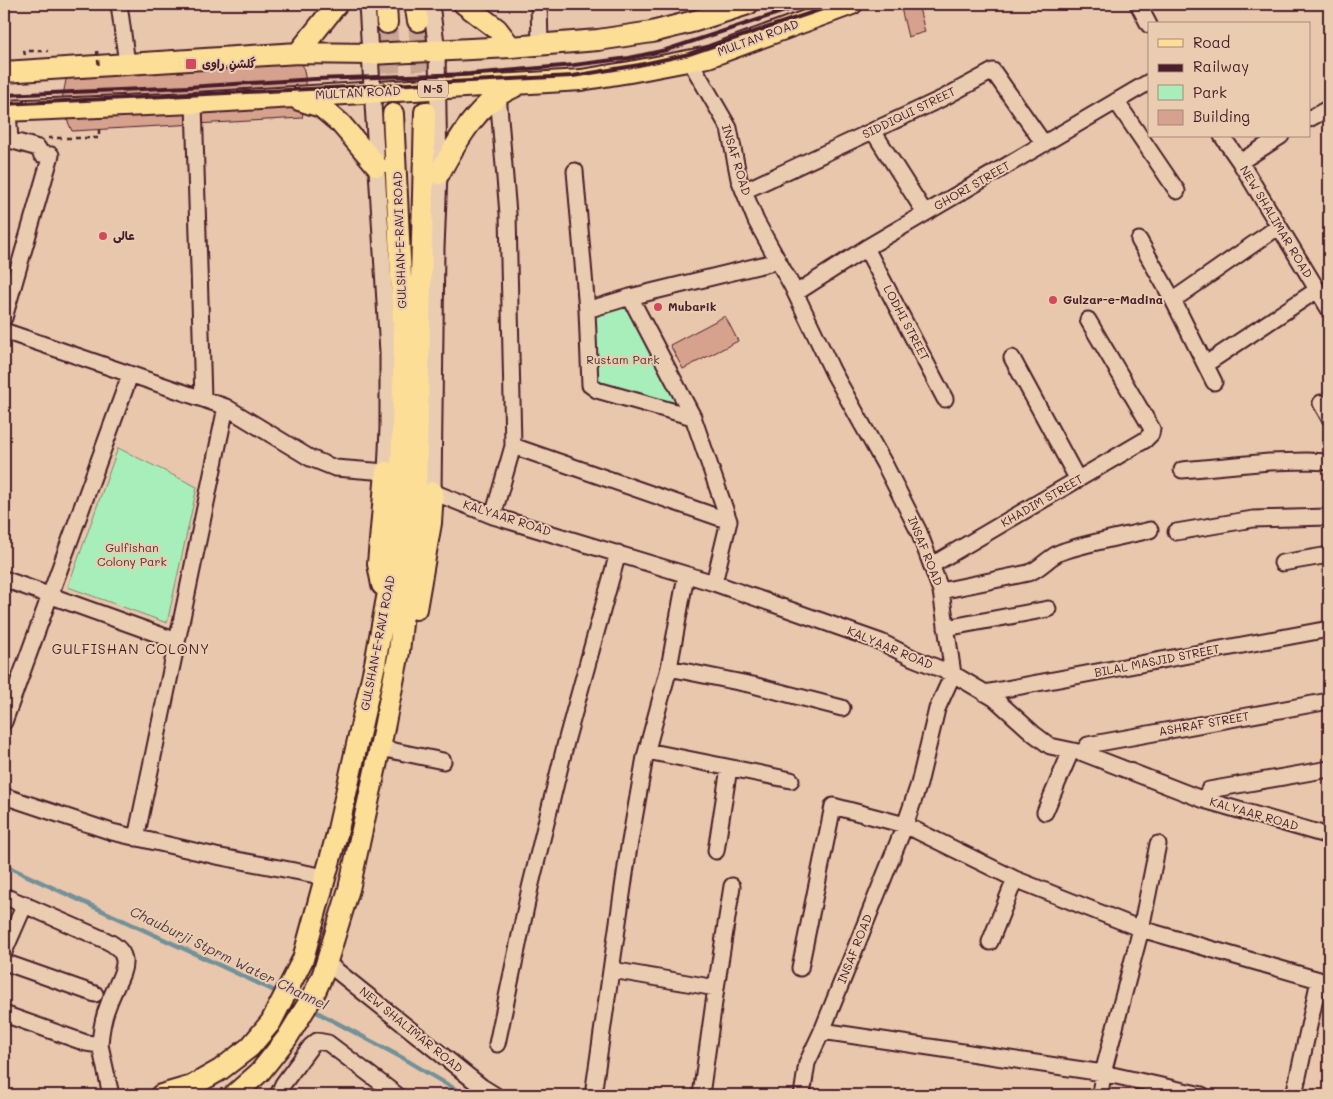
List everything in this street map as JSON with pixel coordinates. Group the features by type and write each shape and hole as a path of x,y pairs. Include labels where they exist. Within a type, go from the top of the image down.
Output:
{"main road":[{"path":"298,53 337,4"},
{"path":"464,4 497,29 511,47"},
{"path":"4,72 298,53 370,54 511,47 598,40 652,32 748,4"},
{"name":"MULTAN ROAD","path":"6,111 194,103 581,80 708,57 852,4"},
{"path":"439,174 465,131 498,94 518,85"},
{"path":"290,97 320,107 341,124 378,166"},
{"name":"GULSHAN-E-RAVI ROAD","path":"234,1095 260,1072 296,1024 325,969 349,889 399,652 416,488 425,112"},
{"name":"GULSHAN-E-RAVI ROAD","path":"161,1095 194,1091 250,1047 271,1022 303,959 326,877 375,664 391,576 401,485 404,349 394,114"},
{"path":"386,472 378,564 386,604"},
{"path":"399,652 412,627 431,523 433,492"},
{"path":"333,847 356,854"}],"street":[{"path":"119,4 127,64"},
{"path":"4,331 226,407 310,458 334,468 386,472 388,352 367,4"},
{"path":"431,4 437,51 439,174 436,248 433,492"},
{"path":"539,4 540,44"},
{"path":"1138,4 1148,23"},
{"name":"INSAF ROAD","path":"690,61 729,128 739,179 756,221 796,293 833,372 886,467 919,532 940,591 953,674 938,709 919,784 905,825 808,1063 802,1095"},
{"name":"SIDDIQUI STREET","path":"744,191 943,98 993,71 1044,144"},
{"name":"GHORI STREET","path":"796,293 866,248 1148,83"},
{"path":"493,516 513,446 508,214 498,94"},
{"path":"1116,101 1177,191"},
{"path":"194,103 202,400"},
{"path":"1310,118 1329,108"},
{"path":"4,318 51,155 41,154 38,148 10,140 6,111"},
{"path":"873,131 925,213"},
{"name":"NEW SHALIMAR ROAD","path":"1223,138 1240,162 1329,309"},
{"path":"1240,162 1278,138"},
{"path":"575,171 587,310 590,385 597,390 693,417"},
{"path":"1174,300 1278,227"},
{"path":"1140,240 1174,300 1214,382"},
{"name":"LODHI STREET","path":"866,248 945,398"},
{"path":"587,310 630,297 778,261"},
{"path":"1206,364 1318,290"},
{"path":"630,297 693,417 729,521 714,583"},
{"name":"KHADIM STREET","path":"932,565 1145,440 1151,434 1152,429 1088,320"},
{"path":"1012,358 1078,480"},
{"path":"4,722 130,375"},
{"path":"1321,403 1329,417"},
{"path":"136,838 226,407"},
{"path":"513,446 729,521"},
{"path":"1182,470 1269,462 1329,462"},
{"name":"KALYAAR ROAD","path":"433,492 493,516 714,583 881,642 913,658 953,674 994,698 1050,746 1077,752 1204,800 1329,836"},
{"path":"1176,532 1253,519 1329,517"},
{"path":"940,591 1028,573 1036,570 1044,562 1059,553 1150,530"},
{"path":"497,1044 530,888 567,738 618,553"},
{"path":"1282,563 1329,555"},
{"path":"593,1095 628,853 647,751 669,668 686,575"},
{"path":"4,579 177,641"},
{"path":"946,628 1048,609"},
{"name":"BILAL MASJID STREET","path":"984,693 1329,629"},
{"path":"669,668 753,685 842,708"},
{"name":"ASHRAF STREET","path":"1077,752 1088,745 1329,701"},
{"path":"380,748 443,760"},
{"path":"647,751 790,780"},
{"path":"1045,812 1077,752"},
{"path":"716,851 729,768"},
{"path":"1204,800 1209,790 1329,769"},
{"path":"4,796 112,832 216,856 326,877"},
{"path":"800,968 833,806 905,825 1015,879 1141,928 1319,980 1323,993 1294,1095"},
{"path":"1100,1095 1103,1073 1141,928 1158,844"},
{"path":"990,942 1015,879"},
{"path":"701,1095 732,886"},
{"path":"4,896 116,945 122,951 124,966 101,1027 100,1045 111,1095"},
{"path":"4,952 25,904"},
{"path":"4,962 95,994"},
{"name":"NEW SHALIMAR ROAD","path":"325,969 495,1095"},
{"path":"612,970 716,988"},
{"path":"4,1014 86,1043 100,1045"},
{"path":"822,1031 1103,1073 1202,1095"},
{"path":"294,1095 280,1090 311,1046 317,1041 328,1043 397,1095"}],"path":[{"path":"96,51 99,68"},
{"path":"41,138 100,138 99,130"}],"green space":[{"name":"Rustam Park","path":"631,300 693,417 597,390 587,310"},
{"name":"Gulfishan Colony Park","path":"118,448 197,487 167,623 68,587"}],"building":[{"path":"900,4 918,4 925,32 908,37"},
{"path":"299,58 305,76 305,104 302,118 72,131 65,115 62,100 67,75"},
{"path":"725,316 738,341 683,369 670,345"}],"waterway":[{"name":"Chauburji Stprm Water Channel","path":"4,865 279,993"},
{"name":"Chauburji Stprm Water Channel","path":"311,1009 399,1056 465,1095"}],"tunnel":[{"path":"418,21 425,112"},
{"path":"387,23 393,114"}],"railway":[{"path":"4,95 315,79 470,74 574,65 629,58 666,50 806,4"},
{"path":"4,104 573,76 689,54 837,4"}],"place":[{"name":"گلشنِ راوی","path":"191,64"},
{"name":"عالی","path":"103,236"},
{"name":"Gulzar-e-Madina","path":"1053,300"},
{"name":"Mubarik","path":"658,307"}],"district":[{"name":"GULFISHAN COLONY","path":"131,649"}]}
